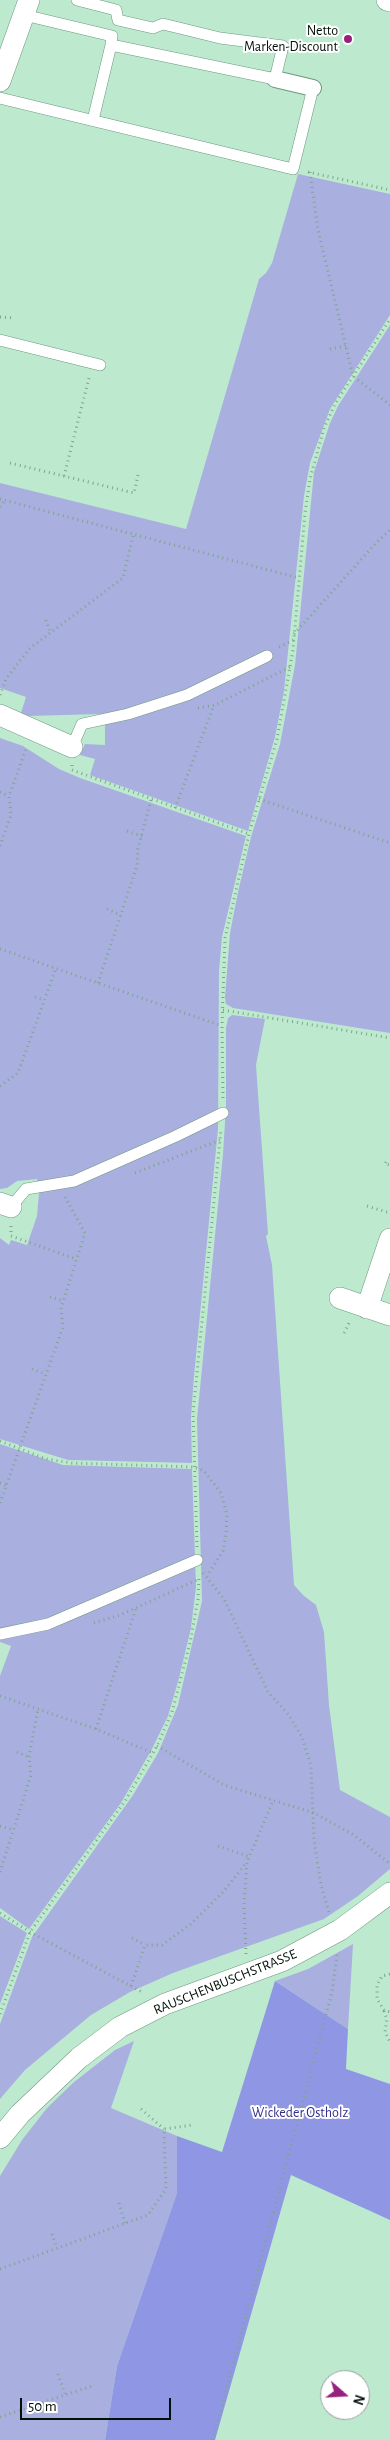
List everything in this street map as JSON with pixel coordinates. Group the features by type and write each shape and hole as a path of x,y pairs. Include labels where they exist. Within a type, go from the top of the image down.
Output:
{"street":[{"path":"0,81 27,7"},
{"path":"275,79 313,88"},
{"path":"0,715 72,747"},
{"path":"367,1308 390,1239"},
{"path":"340,1298 390,1315"},
{"name":"RAUSCHENBUSCHSTRASSE","path":"0,2138 20,2114 79,2058 120,2027 165,2004 282,1961 340,1930 390,1894"}],"lane":[{"path":"77,0 116,10 118,20 153,28 163,24 220,38 283,46 275,79 110,45"},
{"path":"27,7 112,36 93,120"},
{"path":"0,98 293,168 313,88"},
{"path":"0,340 96,364"},
{"path":"72,747 82,724 128,714 187,695 267,656"},
{"path":"6,1205 26,1189 82,1177 176,1136 223,1113"},
{"path":"0,1634 48,1624 197,1560"}],"path":[{"path":"390,190 310,172 318,230 353,376 390,405"},
{"path":"0,316 14,318"},
{"path":"197,1560 193,1414 223,1113 222,1026 225,938 249,834 277,739 293,650 305,513 316,452 335,404 390,319"},
{"path":"330,349 346,346"},
{"path":"64,476 96,364"},
{"path":"10,463 134,493 138,476"},
{"path":"0,499 133,536 299,578"},
{"path":"0,507 5,500"},
{"path":"294,635 390,530"},
{"path":"0,696 6,679 29,649 123,578 133,536"},
{"path":"46,620 51,634"},
{"path":"175,808 215,705"},
{"path":"0,846 11,815 9,796 32,730"},
{"path":"72,747 72,770 249,834"},
{"path":"0,792 9,796"},
{"path":"260,799 390,843"},
{"path":"98,983 138,866 142,836 151,800"},
{"path":"127,831 142,836"},
{"path":"107,909 121,916"},
{"path":"0,949 222,1026"},
{"path":"0,1086 18,1073 56,968"},
{"path":"35,997 44,1000"},
{"path":"223,1010 390,1038"},
{"path":"386,1162 385,1164 390,1165"},
{"path":"0,1503 63,1326 61,1308 85,1233 58,1183"},
{"path":"6,1205 11,1236 76,1259"},
{"path":"368,1206 390,1213"},
{"path":"50,1297 63,1301"},
{"path":"32,1369 45,1374"},
{"path":"0,1441 46,1459 72,1463 194,1467 204,1471 221,1493 227,1515 226,1534 222,1551 207,1576"},
{"path":"0,1483 7,1486"},
{"path":"0,2014 30,1932 125,1801 157,1746 172,1712 190,1643 198,1599 198,1570 207,1576 224,1599 236,1620 268,1692 288,1714 302,1737 311,1766 314,1840 321,1885 330,1915 340,1930 332,1992 213,2440"},
{"path":"96,1729 136,1607"},
{"path":"0,1696 96,1729 153,1753"},
{"path":"0,1872 31,1775 29,1757 38,1709"},
{"path":"157,1746 224,1785 314,1813 354,1835 390,1864"},
{"path":"17,1752 29,1757"},
{"path":"246,1974 244,1904 248,1862 273,1801"},
{"path":"0,1826 13,1830"},
{"path":"218,1846 250,1857"},
{"path":"132,1938 145,1945 162,1945 191,1924 224,1891 248,1862"},
{"path":"0,1913 30,1932 165,2004"},
{"path":"131,1986 145,1945"},
{"path":"390,1974 382,1976 377,1985 377,1998 387,2019 385,2032 390,2042"},
{"path":"384,2010 390,2012"},
{"path":"0,2269 148,2215 166,2190 164,2129 141,2109"},
{"path":"164,2129 193,2125"},
{"path":"119,2203 125,2223"},
{"path":"52,2234 57,2248"},
{"path":"58,2374 65,2394"},
{"path":"0,2417 92,2386"}],"shaded area":[{"path":"298,174 390,194 390,315 330,409 310,463 304,496 284,691 275,737 248,831 90,775 95,759 80,755 85,744 105,745 105,725 101,714 28,716 21,713 26,697 0,688 0,483 186,529 259,279 266,273 272,263"},
{"path":"390,325 390,1033 233,1008 226,1004 225,997 230,933 238,892 251,837 280,744 295,665 314,472 330,423 338,406"},
{"path":"0,738 23,746 59,769 80,778 246,836 222,937 219,971 218,1129 194,1376 191,1417 192,1463 68,1460 0,1439 0,1238 9,1245 11,1240 27,1245 37,1216 39,1193 37,1179 17,1181 7,1188 0,1189"},
{"path":"232,1015 265,1019 256,1065 268,1234 266,1236 272,1265 294,1585 316,1605 324,1632 329,1705 340,1790 390,1817 390,1869 358,1896 324,1919 173,1973 130,1992 91,2015 25,2070 0,2099 0,2024 32,1937 133,1795 158,1753 178,1705 202,1601 197,1419 223,1154 226,1106 226,1028 228,1018"},
{"path":"0,1444 63,1465 192,1469 196,1587 191,1628 168,1716 152,1749 121,1803 29,1929 0,1908 0,1676 11,1646 0,1642"},
{"path":"0,1916 27,1933 0,2004"},
{"path":"353,1944 348,2029 275,1981 308,1969"},
{"path":"134,2041 111,2108 177,2136 177,2193 117,2366 105,2440 0,2440 0,2176 22,2140 47,2108 74,2082 115,2050"}],"green space":[{"name":"Wickeder Ostholz","path":"275,1981 348,2029 346,2069 390,2084 390,2220 291,2175 215,2440 105,2440 117,2366 177,2193 177,2136 222,2152"}],"place":[{"name":"Netto Marken-Discount","path":"348,39"}]}
